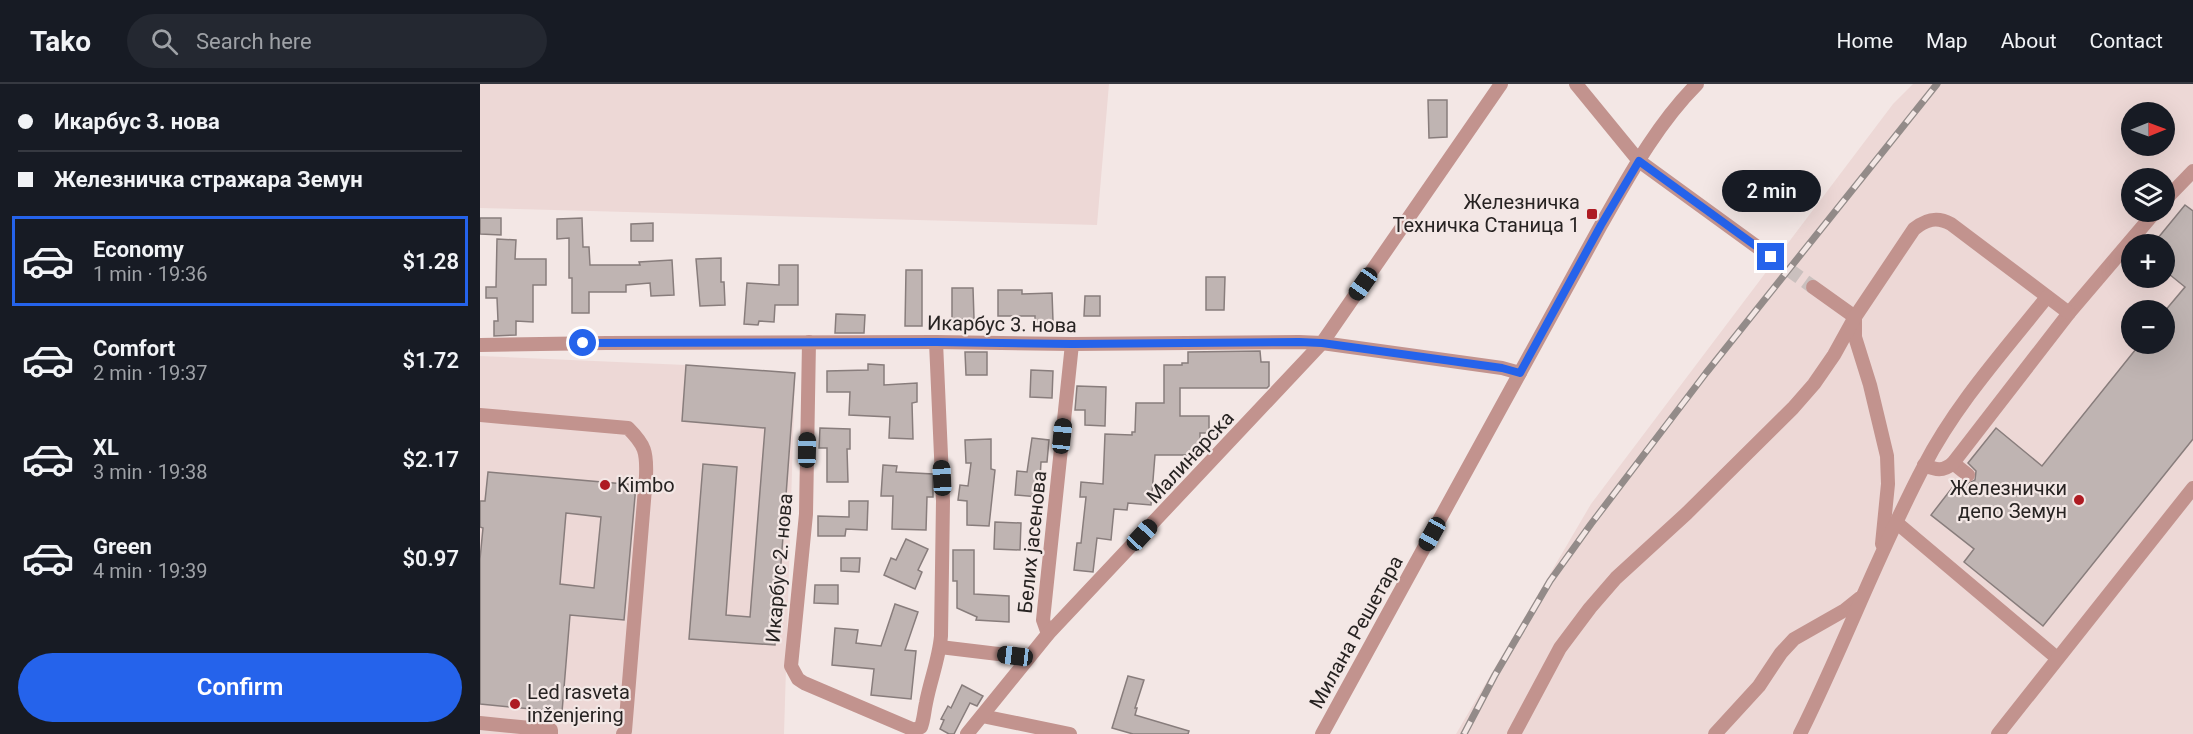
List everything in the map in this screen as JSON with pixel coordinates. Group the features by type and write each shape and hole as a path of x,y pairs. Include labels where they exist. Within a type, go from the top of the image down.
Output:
{"street":[{"name":"Малинарска","path":"967,734 1048,634 1322,343 1501,84"},
{"path":"1576,84 1639,161 1771,257"},
{"name":"Милана Решетара","path":"1322,734 1601,225 1639,161 1675,109 1697,84"},
{"path":"2175,190 2193,171"},
{"path":"1514,734 1560,648 1590,608 1616,578 1688,513 1814,384 1834,355 1855,317 1914,229 1921,223 1932,219 1945,220 2069,313"},
{"path":"1924,465 1938,470 1947,468 1953,463 2069,313 2146,222"},
{"path":"1813,287 1855,317"},
{"path":"1800,734 1924,465 1950,422 2047,297"},
{"path":"1855,317 1855,337 1870,385 1887,456 1888,484 1879,561"},
{"name":"Икарбус 3. нова","path":"480,345 809,342 1322,343 1502,368 1520,373"},
{"name":"Икарбус 2. нова","path":"809,342 806,514 790,658 794,673 804,683 914,730 921,727 940,647"},
{"path":"936,342 943,501 940,647 1015,656 1024,663"},
{"name":"Белих јасенова","path":"1048,634 1043,620 1072,344"},
{"path":"480,415 628,428 641,441 647,456 646,476 623,734"},
{"path":"1953,463 1968,475"},
{"path":"1998,734 2193,488"},
{"path":"1897,523 2057,658"},
{"path":"1715,734 1759,686 1781,653 1794,639 1845,610 1863,596"},
{"path":"982,716 1070,734"},
{"path":"480,723 551,730 551,734"}],"shaded area":[{"path":"480,84 1109,84 1097,225 480,208"},
{"path":"1913,84 2193,84 2193,734 1456,734 1591,504 1893,104"},
{"path":"480,356 686,365 795,373 784,734 480,734"}],"building":[{"path":"1428,100 1447,100 1447,137 1429,138"},
{"name":"Железнички депо Земун","path":"2185,205 2193,211 2193,439 2043,626 1964,562 1974,549 1931,515 1959,479 1967,484 1975,480 1976,471 1968,463 1996,428 2042,466 2132,354 2175,354 2174,300 2185,287 2175,279 2175,234 2161,234 2171,222 2175,222 2175,217"},
{"path":"480,218 501,218 501,235 480,234"},
{"path":"582,218 583,247 589,247 590,265 640,265 639,262 672,260 674,295 651,296 650,283 626,285 626,292 589,292 589,313 572,313 569,238 557,239 557,219"},
{"path":"653,223 653,241 631,241 631,224"},
{"path":"497,239 516,240 515,259 546,259 546,285 533,285 533,322 516,321 516,335 494,336 494,321 498,321 497,298 486,298 486,287 496,287"},
{"path":"721,258 721,282 724,282 725,305 700,306 696,259"},
{"path":"779,265 798,265 798,305 775,305 774,322 759,321 758,325 744,324 747,283 779,285"},
{"path":"906,270 922,270 922,326 905,326"},
{"path":"1206,277 1225,277 1224,310 1206,310"},
{"path":"952,288 973,288 974,319 952,319"},
{"path":"998,290 1022,290 1022,294 1052,293 1053,321 1035,322 1035,316 998,316"},
{"path":"1085,296 1100,296 1100,316 1084,316"},
{"path":"836,314 865,315 864,333 835,333"},
{"path":"1260,351 1261,362 1269,362 1269,386 1267,388 1180,388 1180,416 1209,416 1209,433 1200,433 1200,455 1155,455 1151,505 1128,503 1127,510 1114,509 1111,540 1097,538 1093,572 1074,570 1077,543 1081,543 1086,497 1080,497 1081,482 1103,484 1105,434 1132,435 1132,432 1135,432 1136,403 1164,403 1164,365 1188,363 1188,352"},
{"path":"965,352 987,352 987,375 966,375"},
{"path":"868,364 884,365 884,385 917,383 917,402 912,403 913,439 889,438 890,417 849,415 850,392 827,392 827,371 868,370"},
{"path":"686,365 795,373 775,645 689,639 703,464 737,467 726,615 750,617 765,428 682,421"},
{"path":"1031,370 1053,371 1052,398 1030,397"},
{"path":"1077,386 1106,387 1105,426 1085,425 1085,410 1075,410"},
{"path":"820,428 850,429 850,449 847,449 848,482 827,482 827,448 819,448"},
{"path":"1032,438 1049,440 1047,462 1041,462 1039,497 1015,495 1017,471 1027,472"},
{"path":"991,439 991,469 995,470 989,526 967,525 967,501 958,500 960,485 968,486 971,463 966,463 965,440"},
{"path":"883,465 897,466 896,472 933,474 933,497 927,497 926,530 892,529 893,496 881,496"},
{"path":"488,472 636,485 624,620 570,615 562,712 480,704 480,559 483,528 480,527 480,501 485,501","holes":["566,513 601,517 594,588 560,584"]},
{"path":"849,501 868,501 867,530 846,529 845,536 818,536 818,516 849,517"},
{"path":"995,522 1021,523 1020,550 994,549"},
{"path":"906,539 928,549 918,570 922,572 915,589 884,575 891,558 896,560"},
{"path":"953,550 974,550 974,594 1009,596 1009,622 976,620 977,617 957,608 957,581 953,581"},
{"path":"841,558 860,558 859,572 841,571"},
{"path":"815,585 838,585 838,604 814,603"},
{"path":"895,604 918,612 905,650 916,651 911,699 871,695 874,669 832,665 835,628 858,630 856,643 881,646"},
{"path":"1128,676 1144,680 1135,715 1189,731 1188,734 1133,734 1112,728"},
{"path":"962,685 983,696 977,706 970,703 954,734 949,734 940,729 944,720 941,719 948,706 951,708"}],"tunnel":[{"path":"1771,257 1813,287"}],"railway":[{"path":"1464,734 1495,675 1550,581 1591,524 1706,373 1937,84"}],"place":[{"name":"Железничка Техничка Станица 1","path":"1592,214"},
{"name":"Kimbo","path":"605,485"},
{"name":"Железнички депо Земун","path":"2079,500"},
{"name":"Led rasveta inženjering","path":"515,704"}],"route":[{"path":"583,343 1299,342 1322,343 1502,368 1520,373 1601,225 1639,161 1771,257"}]}
